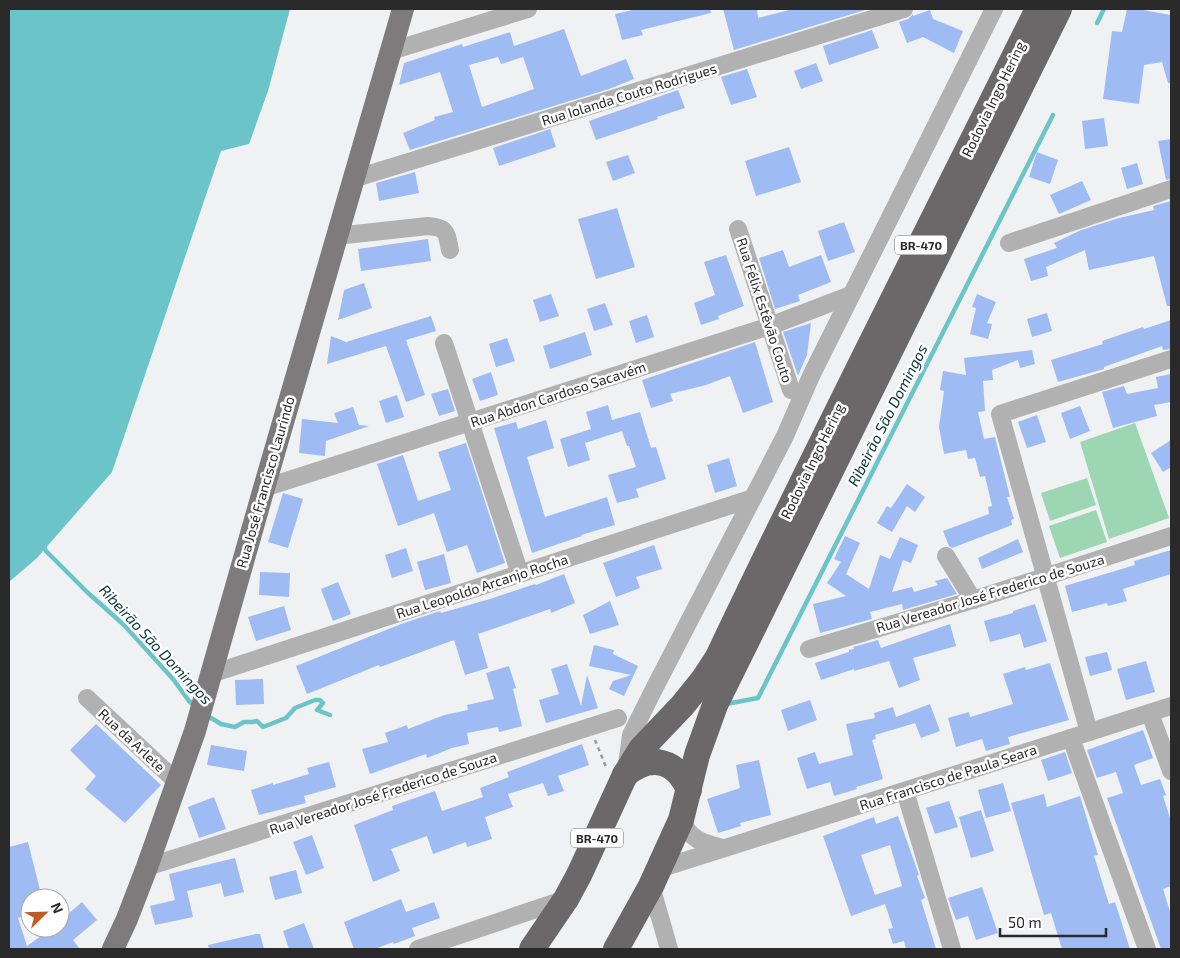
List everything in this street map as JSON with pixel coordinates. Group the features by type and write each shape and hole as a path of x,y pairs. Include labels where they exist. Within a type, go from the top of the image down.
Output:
{"highway":[{"name":"Rodovia Ingo Hering","path":"566,899 587,860 621,785 641,749 682,706 703,680 718,657 802,480 902,284 1038,9"},
{"name":"Rodovia Ingo Hering","path":"655,878 681,820 697,755 715,705 1059,9"},
{"path":"621,785 635,766 648,762 662,762 674,768 684,778 689,790"},
{"name":"BR-470","path":"616,949 655,878"},
{"name":"BR-470","path":"532,949 566,899"}],"main road":[{"name":"Rua José Francisco Laurindo","path":"113,949 147,868 195,731 336,236 403,9"}],"street":[{"path":"391,51 528,9"},
{"name":"Rua Iolanda Couto Rodrigues","path":"353,179 904,9"},
{"path":"621,785 631,735 785,436 811,376 994,9"},
{"path":"1009,243 1171,190"},
{"path":"336,236 428,226 441,227 446,232 450,250"},
{"name":"Rua Félix Estêvão Couto","path":"738,229 791,390"},
{"name":"Rua Abdon Cardoso Sacavém","path":"264,488 770,326 851,295"},
{"path":"444,343 520,574"},
{"path":"1089,732 1000,414 1171,359"},
{"name":"Rua Leopoldo Arcanjo Rocha","path":"211,674 753,498"},
{"name":"Rua Vereador José Frederico de Souza","path":"809,649 973,600 1171,536"},
{"path":"946,556 973,600"},
{"name":"Rua da Arlete","path":"87,698 178,783"},
{"name":"Rua Francisco de Paula Seara","path":"655,878 724,848 1171,706"},
{"path":"1150,713 1171,771"},
{"name":"Rua Vereador José Frederico de Souza","path":"147,868 618,718"},
{"path":"1070,738 1147,949"},
{"path":"905,791 952,949"},
{"path":"681,820 694,838 705,844 724,848"},
{"path":"655,878 669,949"},
{"path":"418,949 566,899"}],"path":[{"path":"588,728 621,785"}],"green space":[{"path":"1135,423 1169,518 1109,539 1080,442"},
{"path":"1087,478 1096,505 1050,521 1041,493"},
{"path":"1096,510 1107,542 1060,558 1049,526"}],"water":[{"path":"9,9 290,9 268,91 249,144 221,151 112,472 37,558 9,582"}],"building":[{"path":"637,9 710,9 711,13 641,30 643,35 622,40 615,14"},
{"path":"723,9 757,9 758,18 793,9 865,10 734,50"},
{"path":"1127,9 1171,15 1171,83 1168,83 1162,62 1144,65 1139,104 1103,99 1112,31 1122,32"},
{"path":"930,10 933,19 963,31 954,53 923,37 907,43 899,22 908,19 913,14 913,16"},
{"path":"564,29 581,76 626,59 634,79 609,89 410,150 403,133 435,120 434,117 453,112 440,72 399,85 404,63 462,44 463,47 510,32 514,46","holes":["498,57 501,64 523,57 534,89 482,107 469,65"]},
{"path":"872,30 879,48 829,65 823,46"},
{"path":"816,63 823,81 801,89 794,71"},
{"path":"747,69 757,97 731,105 721,77"},
{"path":"678,90 685,108 596,140 589,121"},
{"path":"1104,118 1108,146 1085,149 1082,121"},
{"path":"550,129 556,147 499,166 493,148"},
{"path":"1171,139 1171,179 1166,180 1158,141"},
{"path":"789,147 801,182 756,196 745,161"},
{"path":"1037,152 1058,160 1050,184 1029,177"},
{"path":"628,155 635,173 613,181 606,162"},
{"path":"1137,163 1143,184 1127,189 1121,168"},
{"path":"415,172 419,193 379,201 376,183"},
{"path":"1082,181 1091,200 1059,214 1050,195"},
{"path":"1171,201 1171,306 1167,306 1154,256 1089,270 1085,250 1046,267 1048,276 1031,281 1024,259 1057,248 1054,243 1081,230 1119,218 1154,210 1153,206"},
{"path":"617,208 635,267 596,279 578,219"},
{"path":"844,222 855,252 828,261 818,231"},
{"path":"428,239 431,261 361,271 358,249"},
{"path":"783,250 789,267 821,255 831,282 798,295 800,301 775,309 759,258"},
{"path":"726,255 744,306 718,316 719,319 701,325 694,303 715,295 704,262"},
{"path":"364,283 372,308 338,320 344,290"},
{"path":"551,294 559,316 540,322 533,300"},
{"path":"977,294 996,302 987,323 992,324 988,339 970,334 976,308 972,307"},
{"path":"605,303 613,325 594,331 587,309"},
{"path":"1047,313 1052,331 1032,337 1027,319"},
{"path":"647,315 654,337 636,343 629,321"},
{"path":"431,316 436,331 406,340 425,395 406,402 386,346 327,364 331,336 346,342"},
{"path":"1171,320 1171,349 1163,350 1162,346 1104,367 1104,369 1058,382 1051,360 1103,344 1102,341 1143,327 1144,329"},
{"path":"811,323 807,355 798,376 783,332"},
{"path":"585,332 592,355 550,369 543,346"},
{"path":"507,338 515,361 496,367 489,344"},
{"path":"755,342 773,402 743,413 730,376 706,385 670,394 673,401 651,408 642,380"},
{"path":"1032,350 1035,364 1020,368 1018,360 992,370 993,380 983,381 985,411 978,412 984,439 995,437 1010,497 1007,497 1014,519 1011,520 1012,525 952,548 949,546 943,531 989,514 988,507 992,506 985,476 980,477 975,458 968,459 966,450 944,454 939,427 944,391 940,390 943,371 966,375 964,358"},
{"path":"491,372 498,395 480,401 472,379"},
{"path":"1171,374 1171,402 1154,405 1157,416 1113,428 1102,392 1124,386 1127,394 1158,388 1156,377"},
{"path":"448,389 455,411 439,416 431,394"},
{"path":"397,395 404,417 386,423 379,401"},
{"path":"608,405 612,420 640,412 651,448 656,447 666,479 636,489 639,497 617,503 608,475 636,467 622,431 585,443 590,460 568,467 560,439 591,429 586,412"},
{"path":"1080,406 1090,431 1070,439 1061,413"},
{"path":"353,407 359,425 369,426 326,441 325,456 299,453 302,419 338,423 334,413"},
{"path":"1037,415 1046,442 1027,448 1018,422"},
{"path":"546,420 554,448 527,457 545,517 607,497 615,525 532,553 494,428 516,422 518,429"},
{"path":"1171,440 1171,467 1163,472 1151,453"},
{"path":"466,443 505,563 477,573 467,545 447,552 434,513 398,526 377,464 403,455 418,501 451,490 438,452"},
{"path":"729,458 737,486 715,493 707,465"},
{"path":"907,484 925,497 915,512 907,506 892,532 877,523 887,506 891,508"},
{"path":"283,493 303,499 288,548 268,542"},
{"path":"845,536 860,543 846,574 869,589 880,555 890,559 900,537 918,545 911,563 903,560 892,592 912,587 914,592 938,585 935,581 947,578 957,594 903,610 902,604 870,612 872,619 820,633 813,604 846,596 827,583 841,562 834,559"},
{"path":"1018,539 1023,552 982,569 978,558"},
{"path":"654,545 662,569 636,577 640,588 616,597 603,563"},
{"path":"406,548 413,571 392,578 385,555"},
{"path":"1171,550 1171,574 1123,589 1127,601 1108,606 1107,603 1072,612 1065,586 1135,565 1134,561"},
{"path":"444,554 451,583 425,590 417,562"},
{"path":"260,572 290,573 289,597 259,595"},
{"path":"564,574 575,603 551,613 550,609 478,634 488,668 465,675 454,640 380,667 379,665 307,694 296,666 401,624 440,611 441,613 536,585"},
{"path":"338,582 351,614 333,621 321,589"},
{"path":"610,601 619,625 590,634 583,615"},
{"path":"1035,604 1047,641 1024,648 1020,634 990,642 984,621 1013,613 1013,611"},
{"path":"284,606 291,630 256,641 248,617"},
{"path":"950,624 956,646 913,658 920,680 899,688 889,661 854,671 854,669 821,680 815,663 849,652 849,650 854,649 853,647 878,640 881,648"},
{"path":"594,645 614,650 613,654 638,666 624,696 609,689 613,681 631,675 589,666"},
{"path":"1107,652 1112,670 1090,676 1085,657"},
{"path":"1146,661 1155,692 1126,700 1117,669"},
{"path":"1050,663 1069,720 1008,737 1010,744 986,751 982,739 956,747 948,718 969,712 970,717 1013,704 1003,674 1025,667 1026,670"},
{"path":"567,664 581,706 587,675 598,708 546,723 539,700 559,694 551,669"},
{"path":"509,666 516,688 513,689 522,726 499,732 498,727 467,733 469,744 452,748 427,758 426,754 370,774 362,749 388,742 385,733 407,725 408,729 444,715 468,710 467,705 494,699 486,673"},
{"path":"263,679 264,704 236,705 235,680"},
{"path":"810,700 817,720 788,731 781,710"},
{"path":"930,704 940,731 921,738 915,723 875,735 876,739 872,740 883,779 834,796 830,782 807,789 797,758 815,752 819,764 853,755 846,724 875,718 874,713 893,707 896,717"},
{"path":"96,724 161,785 125,823 85,789 96,776 70,750"},
{"path":"1143,730 1153,758 1134,765 1141,785 1160,779 1166,795 1163,796 1171,821 1171,886 1163,889 1171,915 1171,949 1161,949 1107,798 1123,793 1116,772 1097,778 1087,750"},
{"path":"582,744 589,765 558,776 564,791 548,796 543,783 508,794 513,807 485,817 492,839 467,847 466,842 433,854 427,836 391,849 400,871 373,882 354,825 393,810 392,806 435,791 442,811 483,797 480,788 509,777 507,772"},
{"path":"211,745 247,751 244,771 207,765"},
{"path":"1065,752 1072,773 1048,781 1041,760"},
{"path":"759,760 771,815 740,823 741,826 718,833 707,799 740,788 736,765"},
{"path":"329,762 336,787 304,796 306,803 259,815 251,790 309,774 307,768"},
{"path":"1003,783 1011,811 986,818 978,790"},
{"path":"1044,794 1047,807 1080,796 1098,855 1094,856 1109,904 1115,902 1130,949 1062,949 1051,913 1044,915 1011,803"},
{"path":"214,797 226,829 199,838 188,807"},
{"path":"949,801 958,827 935,834 926,808"},
{"path":"981,810 994,851 971,858 959,817"},
{"path":"898,816 919,875 917,876 925,898 921,900 936,949 906,949 904,941 893,944 888,929 893,928 885,904 851,916 823,836 874,817 876,824","holes":["890,845 902,886 875,895 861,855"]},
{"path":"312,835 324,868 306,875 293,842"},
{"path":"28,842 40,888 20,888 20,917 18,918 20,938 24,938 27,946 38,938 70,938 70,912 82,902 97,920 73,940 80,949 9,949 9,847"},
{"path":"235,858 244,892 224,897 221,883 187,891 193,917 155,925 150,906 175,900 169,874"},
{"path":"296,870 302,893 275,900 269,877"},
{"path":"982,887 998,933 976,940 968,916 956,920 948,898"},
{"path":"401,899 406,912 434,902 440,918 412,928 415,936 394,944 393,942 375,949 354,949 344,922"},
{"path":"304,923 314,949 289,949 283,931"},
{"path":"260,934 264,949 209,949 208,945"}],"waterway":[{"name":"Ribeirão São Domingos","path":"1097,23 1104,9"},
{"name":"Ribeirão São Domingos","path":"726,704 758,698 1053,115"},
{"name":"Ribeirão São Domingos","path":"42,544 46,551 87,592 124,625 196,707"},
{"name":"Ribeirão São Domingos","path":"206,715 221,724 235,727 244,722 257,721 263,727 286,718 295,708 315,700 320,700 323,703 317,710 330,715"}]}
